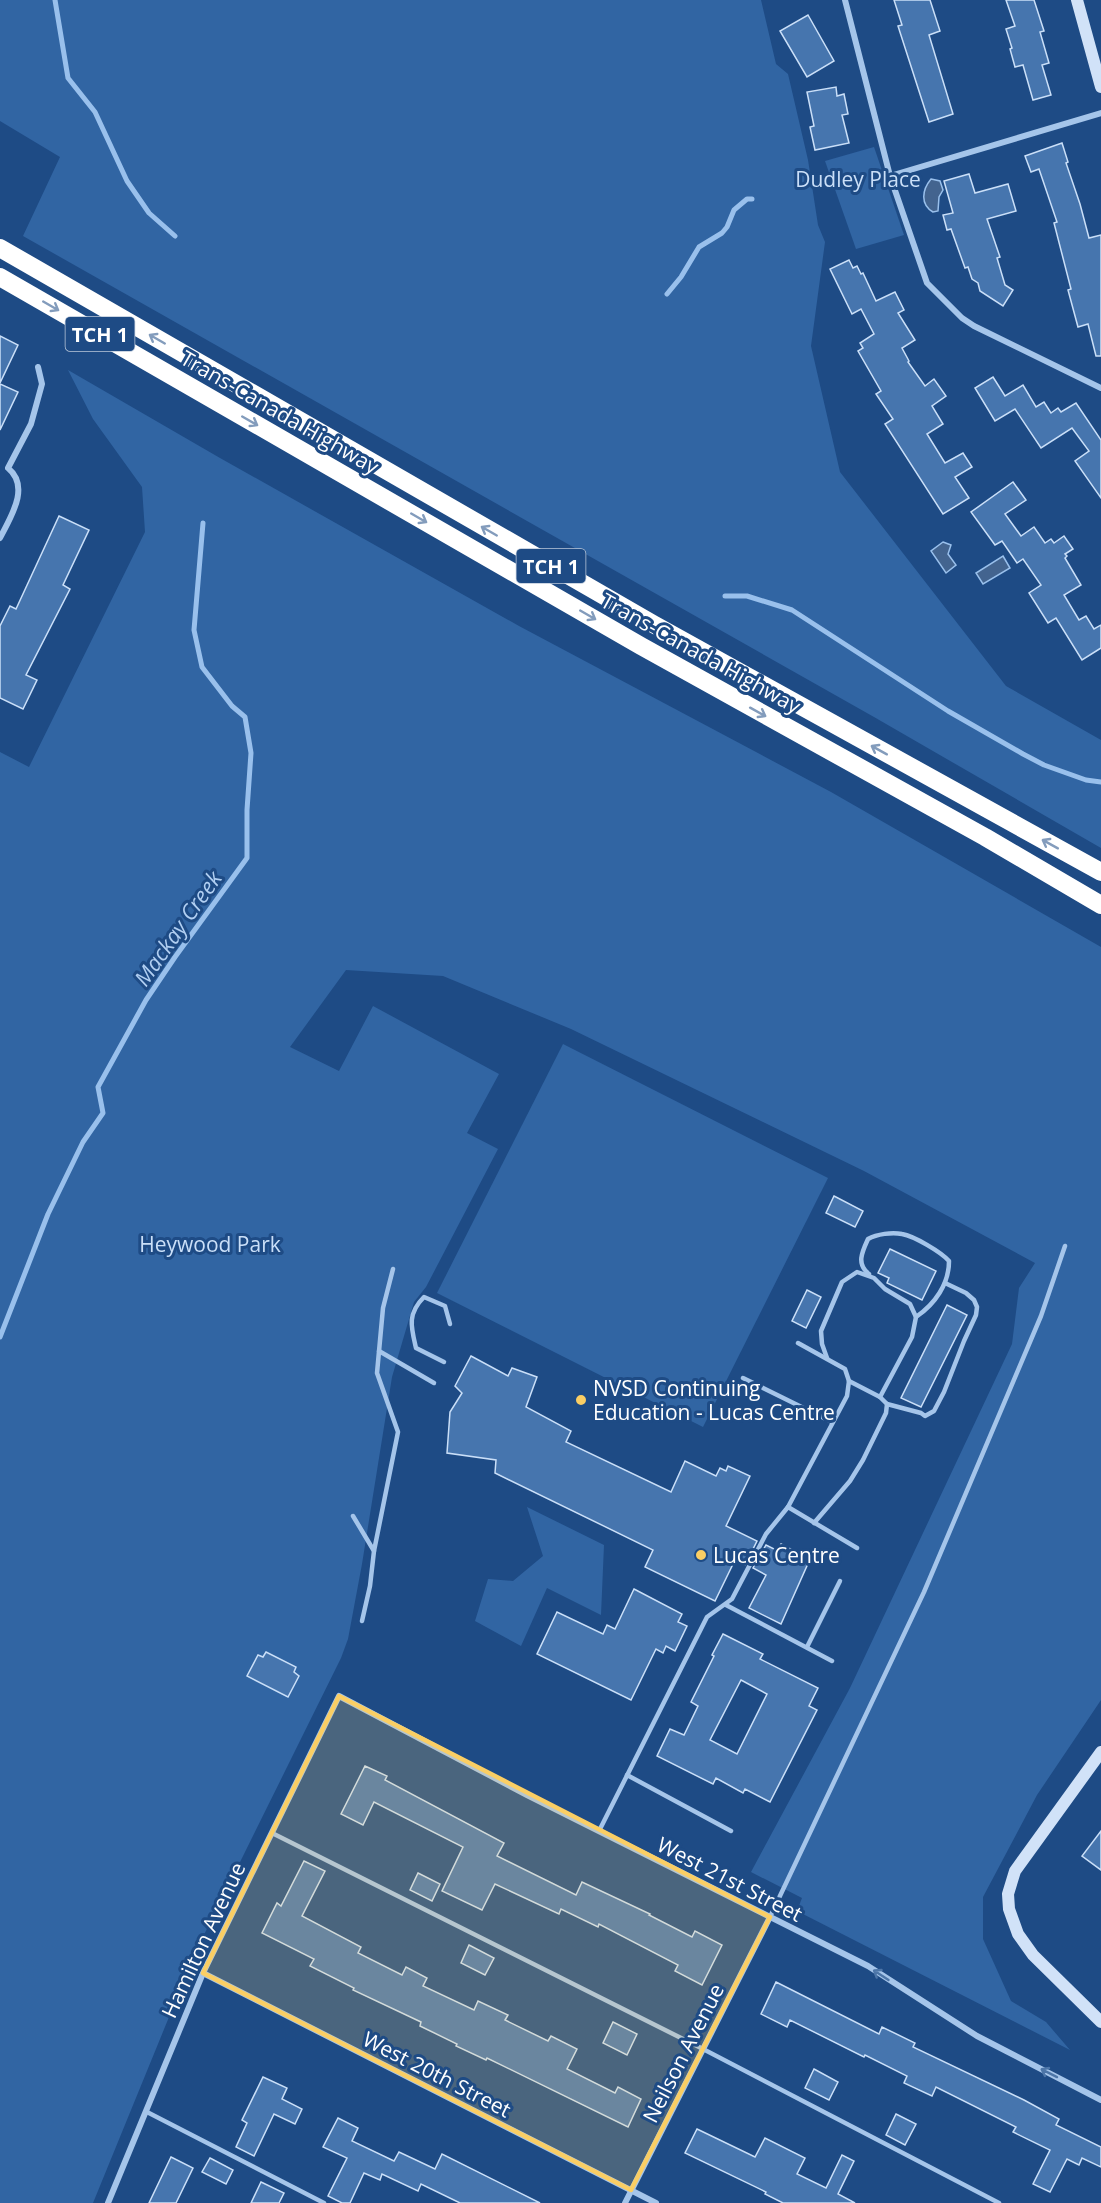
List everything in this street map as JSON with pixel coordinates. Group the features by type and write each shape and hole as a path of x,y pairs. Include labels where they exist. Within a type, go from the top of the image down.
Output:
{"highway":[{"name":"Trans-Canada Highway","path":"0,248 673,636 1101,872"},
{"name":"Trans-Canada Highway","path":"0,277 641,646 985,837 1101,905"}],"street":[{"path":"845,0 890,176 927,283 962,318 974,326 1101,388"},
{"path":"1077,0 1101,87"},
{"path":"890,176 1101,113"},
{"path":"8,468 31,424 42,384 38,367"},
{"path":"0,464 15,474 18,494 16,506 0,538"},
{"name":"West 21st Street","path":"339,1696 599,1831 868,1966 977,2036 1101,2100"},
{"name":"Hamilton Avenue","path":"108,2203 203,1973 339,1696"},
{"path":"1101,1752 1015,1871 1008,1894 1009,1909 1018,1934 1033,1955 1101,2022"},
{"name":"Neilson Avenue","path":"625,2203 770,1917"},
{"name":"West 20th Street","path":"203,1973 656,2203"}],"lane":[{"path":"880,1397 912,1337 916,1317 910,1304 885,1289 862,1269 860,1259 868,1239 878,1234 902,1234 943,1254 949,1261 949,1272 938,1296 928,1309 916,1317"},
{"path":"770,1917 924,1592 1041,1316 1065,1246"},
{"path":"362,1621 398,1432 377,1373 383,1308 393,1269"},
{"path":"827,1358 822,1344 821,1331 842,1282 857,1272 873,1278"},
{"path":"849,1381 880,1397 887,1404 925,1416 934,1411 976,1315 977,1307 974,1300 966,1293 945,1283"},
{"path":"444,1362 417,1348 411,1324 416,1305 424,1297 445,1306 450,1324"},
{"path":"599,1831 707,1617 732,1599 766,1534 788,1507 847,1396 849,1381 845,1369 798,1343"},
{"path":"379,1351 434,1383"},
{"path":"743,1378 832,1422"},
{"path":"814,1522 855,1474 878,1430 887,1404"},
{"path":"788,1507 857,1548"},
{"path":"353,1516 374,1551"},
{"path":"807,1647 840,1581"},
{"path":"726,1605 832,1661"},
{"path":"627,1775 731,1831"},
{"path":"272,1833 703,2049 999,2203"},
{"path":"147,2112 324,2203"}],"highlighted area":[{"path":"339,1696 770,1917 631,2190 203,1973"}],"green space":[{"path":"0,0 761,0 776,64 788,74 808,160 818,225 825,242 811,346 840,472 1006,686 1101,740 1101,848 874,717 23,236 60,157 0,121"},
{"name":"Dudley Place","path":"874,147 904,235 856,249 825,161"},
{"name":"Heywood Park","path":"68,370 519,626 831,792 1101,947 1101,1700 1037,1795 983,1897 983,1939 1011,2001 1046,2022 1070,2050 797,1911 802,1898 751,1872 850,1688 1012,1344 1019,1288 1035,1263 864,1171 571,1029 443,976 346,970 290,1047 339,1071 373,1006 499,1074 467,1133 498,1149 426,1287 414,1302 392,1377 362,1564 348,1639 341,1658 196,1951 93,2203 0,2203 0,752 29,767 145,532 142,487 93,419"},
{"path":"563,1044 828,1178 703,1427 437,1293"},
{"path":"527,1507 604,1545 601,1615 547,1588 521,1646 475,1621 488,1579 513,1581 543,1556"}],"shaded area":[{"path":"931,179 940,181 943,190 939,197 938,211 933,212 924,201 924,192"},
{"path":"943,542 951,545 948,554 956,565 946,573 931,551"},
{"path":"1003,556 1010,568 983,584 976,573"}],"building":[{"path":"894,0 930,0 940,31 929,35 953,114 929,122 898,26 902,25"},
{"path":"1006,0 1034,0 1044,31 1040,32 1049,63 1042,65 1051,95 1033,100 1023,65 1015,67 1006,29 1015,26"},
{"path":"808,15 834,61 807,77 780,31"},
{"path":"836,87 837,96 844,94 848,114 842,115 849,143 815,150 810,127 814,126 807,92"},
{"path":"1062,143 1089,238 1101,235 1101,356 1096,356 1088,324 1078,327 1054,223 1057,222 1039,169 1031,172 1025,156"},
{"path":"969,174 975,193 1008,184 1016,211 987,219 1000,257 997,258 1005,285 1013,290 1003,306 980,291 978,283 972,279 968,267 965,268 951,229 947,230 943,215 953,213 944,181"},
{"path":"849,260 853,268 857,266 861,274 863,273 876,301 895,292 904,310 898,313 915,340 902,348 908,362 925,386 934,379 946,396 932,406 943,424 927,434 945,463 963,453 972,467 955,477 969,498 943,514 885,424 893,419 876,394 881,391 858,351 863,348 860,343 874,334 861,309 852,314 830,269"},
{"path":"0,336 18,345 0,383"},
{"path":"993,377 1005,396 1023,385 1036,407 1044,402 1051,413 1058,408 1061,412 1076,403 1101,440 1101,498 1075,461 1089,451 1072,428 1041,448 1015,409 995,421 975,388"},
{"path":"0,384 18,392 0,430"},
{"path":"1013,482 1026,500 1005,514 1021,536 1034,527 1045,543 1051,539 1054,543 1064,536 1073,549 1065,554 1067,556 1065,558 1081,585 1064,595 1079,620 1086,616 1094,629 1101,625 1101,648 1082,660 1056,618 1048,623 1029,593 1041,585 1023,559 1017,563 1002,541 995,545 971,512"},
{"path":"59,516 89,530 63,585 70,589 26,675 37,680 23,709 0,698 0,626 10,606 16,609"},
{"path":"834,1196 863,1211 855,1227 826,1213"},
{"path":"890,1249 936,1271 922,1300 887,1283 889,1278 878,1273"},
{"path":"807,1290 821,1297 806,1328 792,1321"},
{"path":"947,1305 967,1315 921,1407 901,1398"},
{"name":"Lucas Centre","path":"471,1356 508,1376 512,1368 537,1377 526,1407 571,1431 566,1442 671,1492 685,1461 716,1476 720,1468 726,1471 728,1466 750,1476 726,1526 757,1541 745,1565 735,1560 715,1601 645,1567 653,1550 495,1473 496,1460 447,1453 450,1412 462,1393 455,1386"},
{"path":"781,1544 810,1559 781,1624 749,1608 766,1575 753,1568 766,1545 778,1551"},
{"path":"634,1589 682,1614 678,1622 687,1626 675,1651 666,1646 663,1653 656,1649 631,1700 537,1654 557,1612 603,1634 607,1625 615,1629"},
{"path":"723,1634 763,1654 760,1659 818,1688 809,1706 817,1710 770,1802 745,1789 743,1793 716,1778 713,1784 657,1756 670,1729 684,1735 698,1706 691,1702 714,1656 712,1655","holes":["741,1680 767,1694 737,1754 710,1740"]},
{"path":"266,1652 296,1667 294,1672 299,1676 288,1697 247,1676 258,1655 263,1657"},
{"path":"365,1766 387,1776 385,1780 504,1843 497,1856 576,1895 582,1882 692,1937 695,1931 722,1945 702,1985 675,1971 678,1965 599,1924 598,1927 561,1909 559,1914 495,1884 482,1910 442,1891 463,1847 374,1802 363,1825 341,1814"},
{"path":"1101,1831 1101,1870 1082,1856"},
{"path":"304,1861 325,1871 302,1916 361,1947 358,1953 402,1975 406,1967 427,1978 423,1986 474,2010 478,2001 508,2015 505,2020 548,2041 551,2036 577,2049 567,2069 615,2093 618,2087 641,2099 628,2127 487,2058 486,2060 456,2046 457,2044 420,2026 421,2022 353,1990 354,1988 310,1966 314,1959 262,1933 277,1903 281,1906"},
{"path":"418,1873 440,1884 432,1901 410,1890"},
{"path":"469,1945 494,1958 485,1975 461,1963"},
{"path":"776,1982 879,2034 882,2027 915,2043 913,2047 1059,2119 1056,2125 1101,2147 1101,2167 1082,2158 1079,2165 1067,2159 1050,2192 1033,2184 1050,2150 1013,2132 1016,2127 936,2087 932,2096 904,2083 907,2076 865,2055 864,2057 790,2020 787,2027 761,2014"},
{"path":"613,2022 637,2034 627,2055 603,2043"},
{"path":"814,2069 838,2082 829,2100 805,2088"},
{"path":"263,2077 287,2088 282,2099 302,2109 295,2124 274,2114 254,2156 236,2147 247,2123 242,2120"},
{"path":"896,2114 916,2124 905,2145 886,2135"},
{"path":"338,2118 358,2128 352,2141 394,2161 399,2152 435,2169 442,2154 540,2203 460,2203 421,2184 418,2191 382,2174 380,2180 364,2173 350,2203 342,2203 328,2196 347,2158 323,2147"},
{"path":"697,2129 755,2157 765,2138 805,2158 797,2174 826,2188 842,2155 854,2161 838,2194 855,2203 783,2203 765,2194 766,2192 685,2153"},
{"path":"171,2157 193,2168 176,2203 149,2203"},
{"path":"210,2158 233,2170 226,2184 202,2172"},
{"path":"261,2182 284,2193 279,2203 251,2203"}],"waterway":[{"name":"Mackay Creek","path":"55,0 68,78 95,112 127,181 149,213 175,236"},
{"path":"667,294 681,277 699,247 722,233 734,210 747,199 752,199"},
{"name":"Mackay Creek","path":"0,1337 48,1214 83,1142 103,1113 98,1087 146,1000 247,858 247,810 251,753 245,717 232,706 202,667 194,630 203,523"},
{"path":"725,596 747,596 792,610 948,711 1023,754 1044,765 1086,780 1101,782"}],"place":[{"name":"NVSD Continuing Education - Lucas Centre","path":"581,1400"},
{"name":"Lucas Centre","path":"701,1555"}]}
